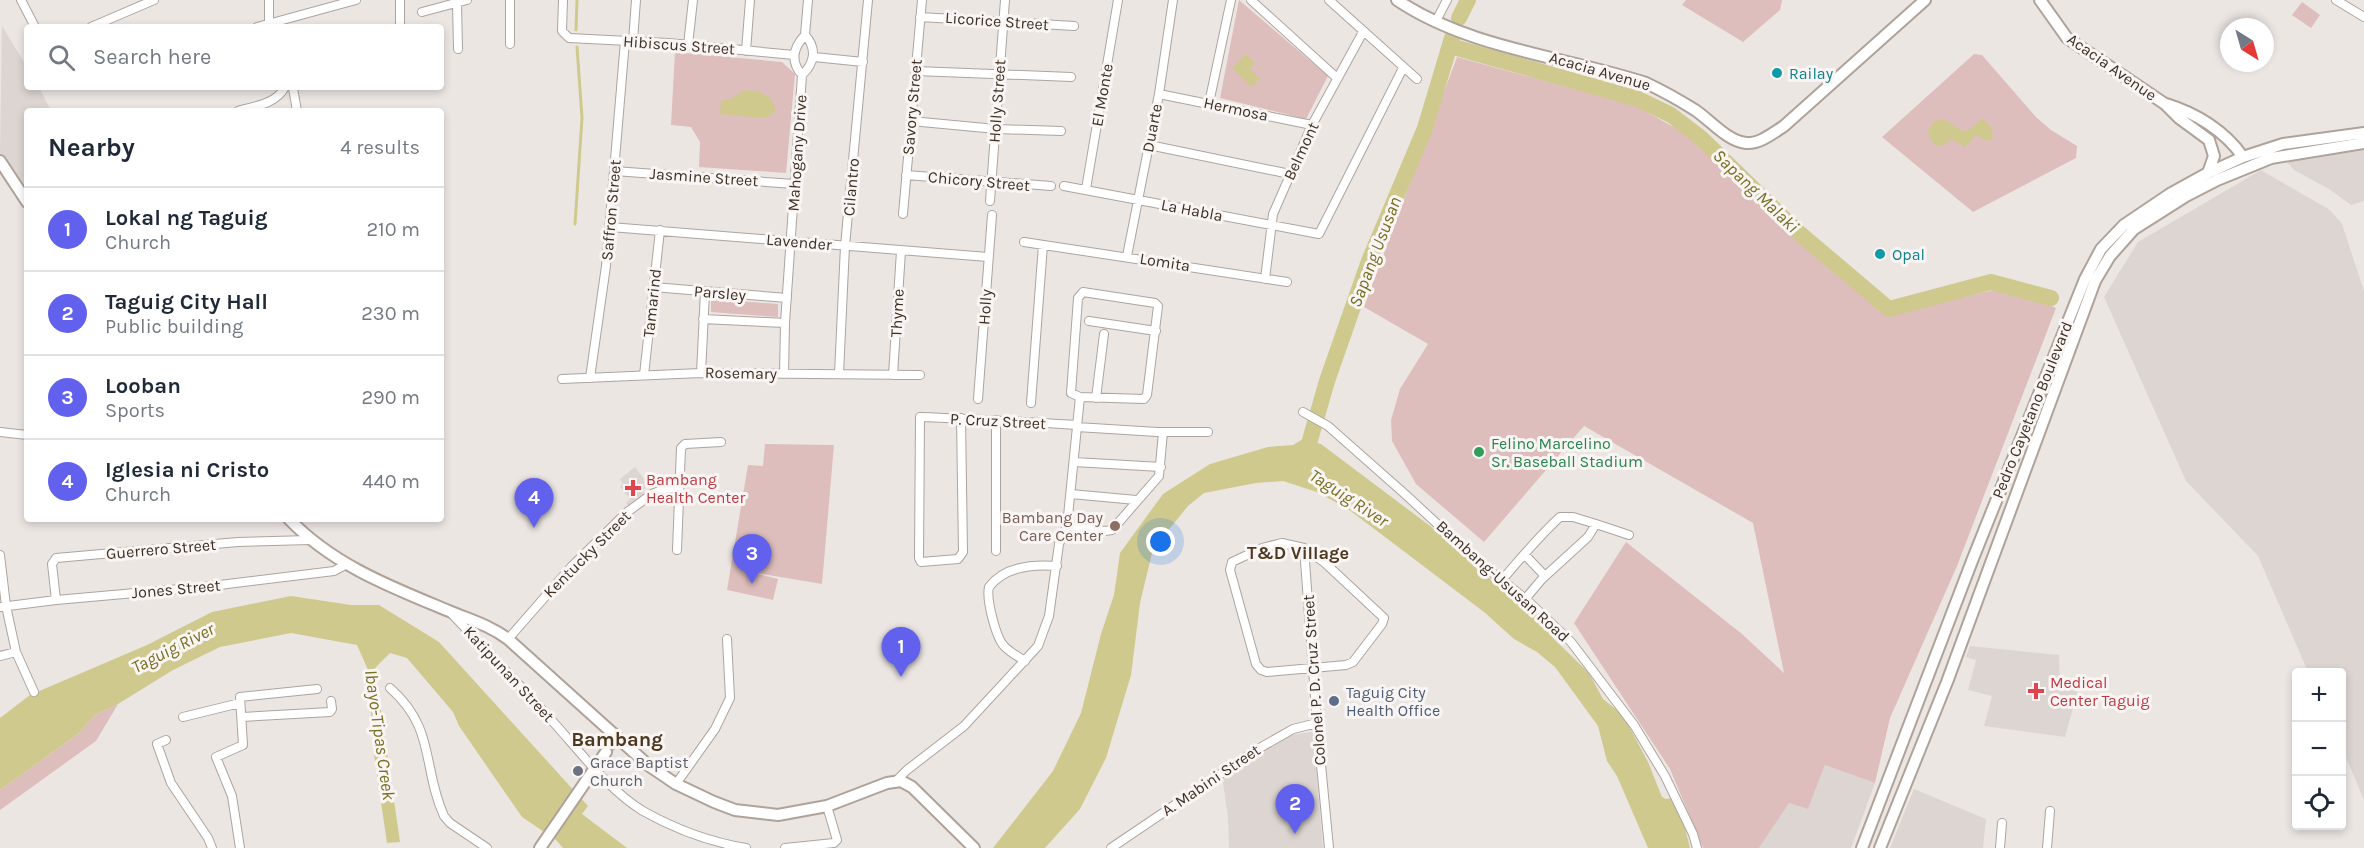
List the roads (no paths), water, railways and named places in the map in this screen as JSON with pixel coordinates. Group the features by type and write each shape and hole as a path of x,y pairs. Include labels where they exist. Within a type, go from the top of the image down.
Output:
{"main road":[{"name":"Acacia Avenue","path":"1397,0 1436,21 1467,34 1646,83 1664,91 1730,136 1746,143 1767,137 1784,126 1925,0"},
{"name":"Acacia Avenue","path":"2040,0 2067,38 2165,104 2179,118 2206,137 2212,144 2214,156 2208,173"},
{"name":"Acacia Avenue","path":"2165,104 2180,108 2217,129 2243,157"},
{"name":"Pedro Cayetano Boulevard","path":"1862,848 2090,268 2102,249 2124,225 2208,173 2243,157 2283,144 2364,133"},
{"name":"Pedro Cayetano Boulevard","path":"1880,848 1959,650 2095,281 2110,256 2128,235 2142,224 2186,196 2231,173 2262,160 2286,154 2364,143"},
{"path":"0,161 24,197"},
{"path":"292,522 310,540 345,565 450,612 490,626 507,639 616,741 676,784 714,802 754,814 796,813 827,806 901,781 912,787 974,848"},
{"path":"1941,643 1959,650"},
{"path":"540,848 606,752"}],"street":[{"path":"21,0 33,24"},
{"path":"97,24 154,0"},
{"path":"268,24 269,0"},
{"path":"275,24 356,0"},
{"path":"400,0 400,24"},
{"path":"422,12 467,0"},
{"path":"510,0 510,44"},
{"name":"Hibiscus Street","path":"563,0 562,31 569,38 688,45 794,55"},
{"name":"Saffron Street","path":"590,378 610,227 629,41 636,0"},
{"path":"688,45 693,0"},
{"path":"746,51 750,0"},
{"path":"805,35 812,44 814,57 810,67 802,75 794,62 794,55 796,46 805,35 808,0"},
{"name":"Cilantro","path":"839,374 845,246 868,0"},
{"name":"Savory Street","path":"903,214 922,0"},
{"name":"Holly Street","path":"990,201 1005,0"},
{"name":"El Monte","path":"1086,189 1118,0"},
{"name":"Duarte","path":"1127,256 1159,94 1173,0"},
{"path":"1209,103 1231,0"},
{"path":"1251,0 1337,78"},
{"path":"1329,0 1417,79"},
{"path":"1436,21 1447,0"},
{"path":"2336,0 2364,17"},
{"path":"457,3 458,49"},
{"name":"Licorice Street","path":"920,16 1074,26"},
{"name":"Belmont","path":"1265,279 1273,214 1312,125 1364,32"},
{"path":"814,57 862,62"},
{"name":"La Habla","path":"1064,186 1319,234 1403,68"},
{"path":"916,71 1071,77"},
{"name":"Mahogany Drive","path":"784,374 785,323 802,75"},
{"path":"248,108 273,100 287,90"},
{"path":"292,90 296,108"},
{"name":"Hermosa","path":"1159,94 1312,125"},
{"path":"911,121 996,129 1061,131"},
{"path":"1149,145 1290,174"},
{"name":"Jasmine Street","path":"614,171 794,184"},
{"name":"Chicory Street","path":"906,175 1051,186"},
{"name":"Holly","path":"978,399 992,215"},
{"name":"Lavender","path":"610,227 988,257"},
{"name":"Tamarind","path":"644,375 660,230"},
{"name":"Lomita","path":"1024,242 1287,282"},
{"path":"1031,403 1043,245"},
{"name":"Thyme","path":"893,375 901,251"},
{"name":"Parsley","path":"653,287 787,298"},
{"path":"701,373 705,292"},
{"path":"1083,292 1155,303 1159,309 1145,398 1139,400 1080,397 1071,393 1070,390 1079,294 1083,292"},
{"path":"703,319 785,323"},
{"path":"1089,321 1156,331"},
{"path":"1096,398 1104,334"},
{"name":"Rosemary","path":"562,380 701,373 920,375"},
{"path":"895,782 964,726 1038,646 1049,616 1059,544 1067,526 1080,397"},
{"name":"Bambang-Ususan Road","path":"1307,414 1328,426 1474,558 1526,598 1571,642 1634,725 1665,776 1693,834 1697,848"},
{"name":"P. Cruz Street","path":"961,418 963,552 958,559 925,562 919,558 920,417 961,418 996,420 1163,432 1208,432"},
{"path":"996,420 996,551"},
{"path":"0,432 24,435"},
{"path":"1067,526 1112,530 1159,476 1163,432"},
{"path":"677,550 683,445 721,442"},
{"path":"1074,462 1161,467"},
{"name":"Kentucky Street","path":"507,639 572,566 626,513 652,494 667,488 679,488"},
{"path":"1071,494 1136,500"},
{"path":"1503,580 1540,535 1560,517 1573,517 1629,535"},
{"path":"1526,598 1545,576 1588,537 1596,524"},
{"name":"Guerrero Street","path":"56,600 52,564 56,558 238,542 310,540"},
{"path":"1282,543 1304,548 1325,563 1384,618 1382,624 1353,662 1346,665 1313,668 1267,672 1261,670 1256,664 1230,570 1232,562 1262,548 1282,543"},
{"name":"Colonel P. D. Cruz Street","path":"1304,548 1329,848"},
{"path":"0,555 3,607 16,652 34,692"},
{"path":"1525,555 1545,576"},
{"path":"1025,662 998,639 988,592 989,587 1000,577 1022,567 1034,564 1057,566"},
{"name":"Jones Street","path":"3,607 226,585 334,571 345,565"},
{"name":"Katipunan Street","path":"450,612 521,685 594,767 641,810 698,836 721,844 746,848"},
{"path":"676,784 715,729 730,698 727,639"},
{"path":"0,656 16,652"},
{"path":"390,688 408,706 422,731 444,816 450,823 487,848"},
{"path":"240,848 232,796 216,757 243,745 240,697 317,689"},
{"path":"242,717 330,712 331,701"},
{"path":"183,717 240,703"},
{"name":"A. Mabini Street","path":"1111,848 1256,750 1293,729 1317,723"},
{"path":"166,740 157,744 170,779 212,848"},
{"path":"785,848 834,843 837,840 827,806"},
{"path":"2047,848 2050,811"},
{"path":"2000,848 2002,823"}],"water":[{"path":"1246,54 1255,63 1250,69 1260,79 1251,87 1232,68"},
{"path":"744,90 765,95 773,101 775,112 762,118 720,114 721,100 731,99"},
{"path":"1941,119 1963,131 1972,128 1981,119 1991,127 1993,133 1991,140 1987,141 1976,135 1965,147 1951,139 1942,146 1936,146 1929,138 1928,131 1932,124"},
{"name":"Taguig River","path":"1303,439 1321,444 1454,544 1496,584 1534,612 1554,639 1589,673 1603,699 1623,715 1648,762 1662,797 1671,798 1683,820 1690,848 1648,848 1617,776 1607,761 1598,726 1555,667 1537,652 1514,639 1484,612 1348,509 1317,492 1283,481 1256,483 1204,493 1188,506 1153,549 1140,603 1131,675 1106,758 1080,809 1045,848 993,848 1053,771 1081,713 1101,634 1114,595 1120,553 1163,494 1210,464 1268,447 1293,445"},
{"path":"291,596 351,605 379,605 439,642 588,806 582,814 627,848 563,848 556,840 522,817 459,726 453,712 407,658 390,653 375,668 400,842 387,843 374,754 368,670 357,645 291,633 220,647 173,670 118,704 95,715 78,734 0,790 0,718 30,695 147,645 212,612"}],"waterway":[{"path":"576,30 577,0"},
{"name":"Sapang Ususan","path":"1459,18 1468,0"},
{"name":"Sapang Ususan","path":"1304,461 1327,381 1369,261 1425,128 1452,38"},
{"name":"Sapang Malaki","path":"1450,46 1638,99 1671,115 1700,137 1798,232 1889,309 1991,282 2051,298"},
{"path":"575,224 582,118 577,47"}],"tunnel":[{"path":"606,752 614,743"}],"place":[{"name":"Railay","path":"1777,73"},
{"name":"Opal","path":"1880,254"},
{"name":"Felino Marcelino Sr. Baseball Stadium","path":"1479,452"},
{"name":"Bambang Health Center","path":"633,488"},
{"name":"Bambang Day Care Center","path":"1115,526"},
{"name":"Iglesia ni Cristo","path":"534,528"},
{"name":"Looban","path":"752,584"},
{"name":"Lokal ng Taguig","path":"901,677"},
{"name":"Medical Center Taguig","path":"2036,691"},
{"name":"Taguig City Health Office","path":"1334,701"},
{"name":"Grace Baptist Church","path":"578,771"},
{"name":"Taguig City Hall","path":"1295,834"}],"district":[{"name":"T&D Village","path":"1298,553"},
{"name":"Bambang","path":"617,739"}],"water label":[{"name":"Ibayo-Tipas Creek","path":"380,735"}]}
